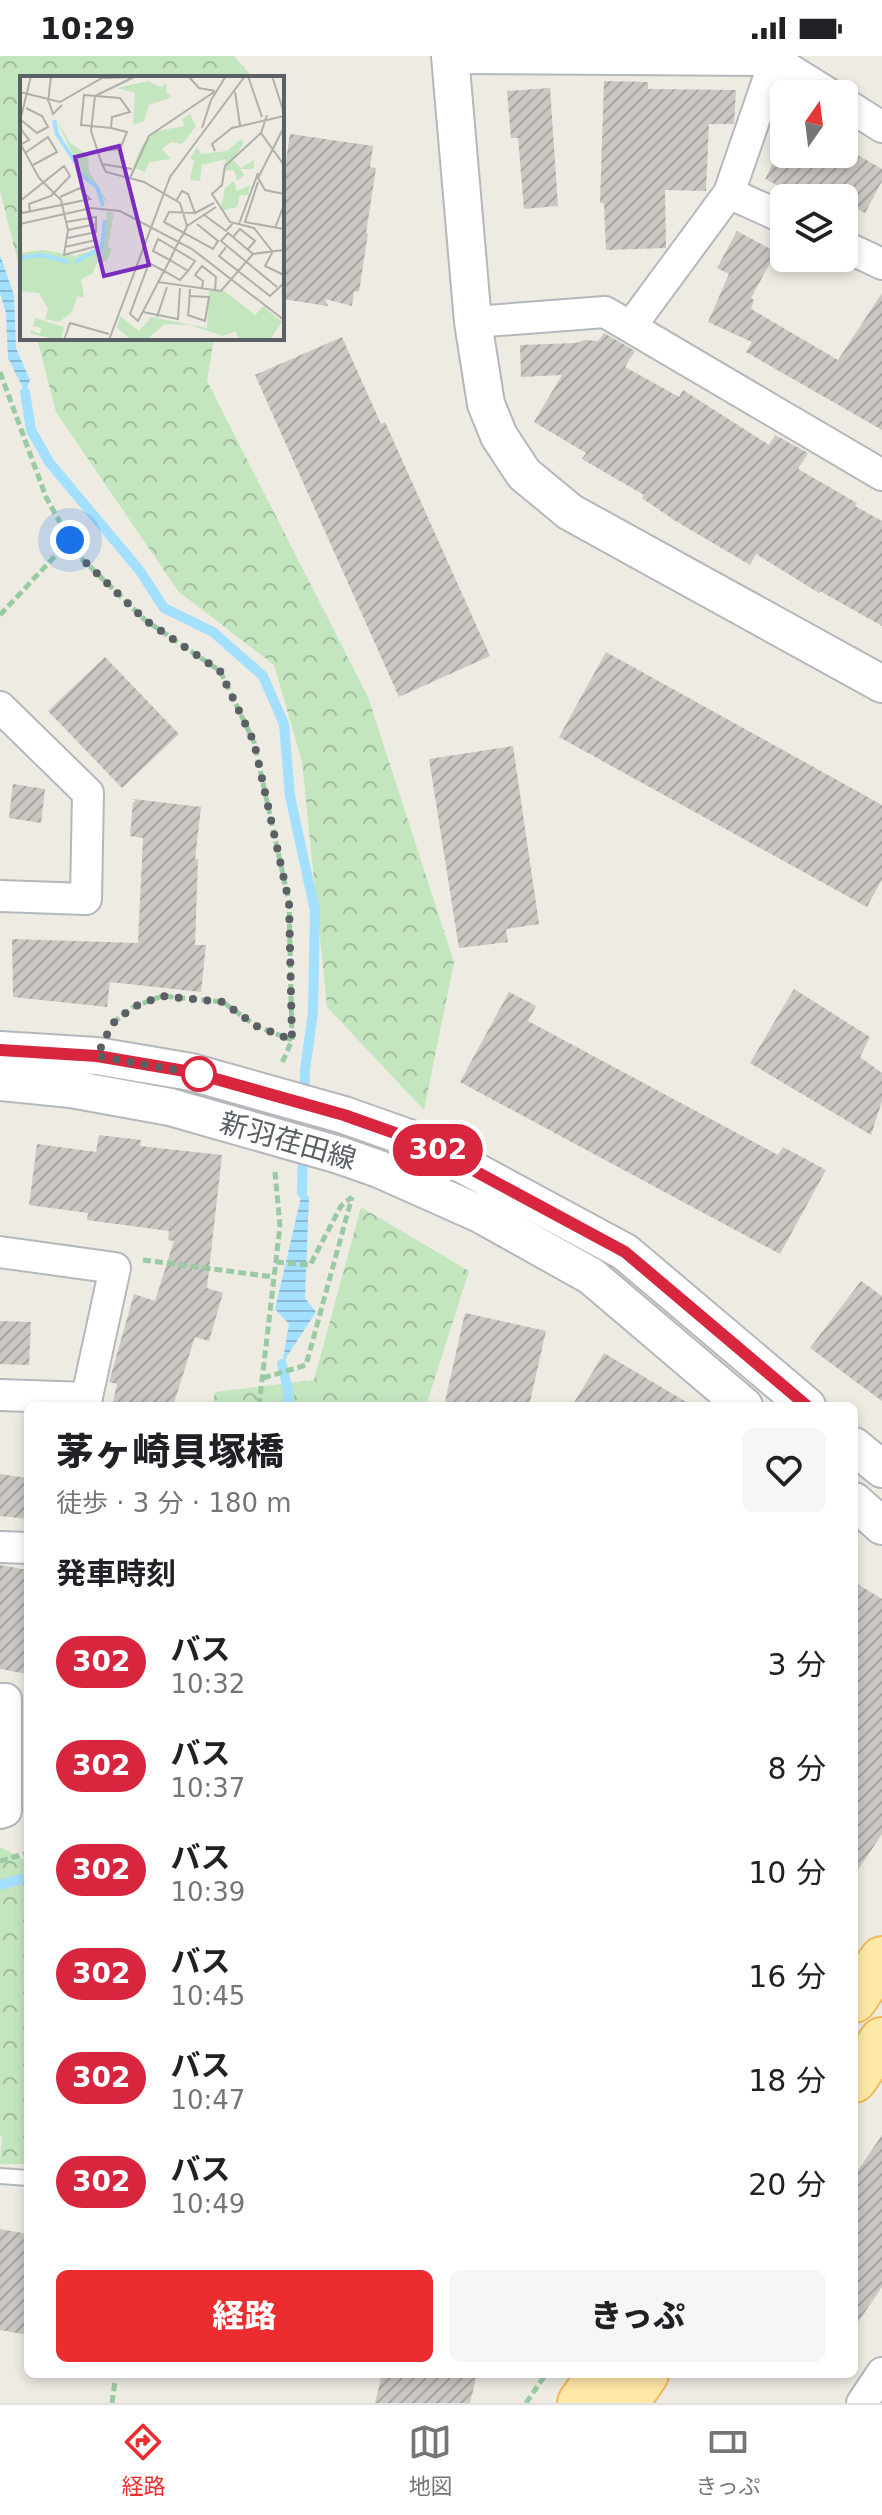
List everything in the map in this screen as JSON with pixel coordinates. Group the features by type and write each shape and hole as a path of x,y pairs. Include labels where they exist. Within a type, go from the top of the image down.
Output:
{"main road":[{"path":"858,1994 882,1959"},
{"path":"858,2074 882,2040"},
{"path":"580,2403 597,2378"},
{"path":"626,2403 643,2378"}],"street":[{"path":"807,80 775,60 450,57 473,322 486,404 499,436 524,474 570,512 882,684"},
{"path":"631,326 729,193 775,60"},
{"path":"858,112 882,127"},
{"path":"729,193 770,212"},
{"path":"858,253 882,264"},
{"path":"473,322 605,312 882,475"},
{"path":"0,707 88,793 86,899 0,896"},
{"name":"新羽荏田線","path":"0,1050 97,1056 191,1072 344,1115 423,1143 625,1252 802,1402"},
{"name":"新羽荏田線","path":"0,1082 71,1089 170,1107 379,1169 480,1214 591,1276 739,1402"},
{"path":"0,1252 115,1268 86,1402 0,1395"},
{"path":"858,1449 882,1469"},
{"path":"858,1505 882,1526"},
{"path":"0,1547 24,1548"},
{"path":"0,1699 6,1699 6,1811 0,1813"},
{"path":"862,2403 882,2373"}],"lane":[{"path":"0,2176 24,2178"}],"path":[{"path":"0,372 46,497 78,555 145,620 220,671 254,742 289,902 292,1040 281,1065"},
{"path":"0,615 70,540"},
{"path":"97,1056 112,1024 133,1007 162,996 223,1002 256,1026 292,1040"},
{"path":"260,1402 280,1226 275,1164"},
{"path":"264,1377 306,1365 352,1197 341,1206 310,1265 276,1262"},
{"path":"115,1268 141,1260 274,1277"},
{"path":"0,1861 24,1854"},
{"path":"526,2403 543,2378"},
{"path":"112,2403 115,2381"}],"green space":[{"path":"0,56 234,56 251,76 20,76 20,270 0,191"},
{"path":"38,340 214,340 207,381 368,697 454,962 424,1110 327,1007 302,762 274,665 178,591 56,412"},
{"path":"361,1207 469,1271 427,1402 213,1402 215,1392 314,1380"},
{"path":"0,1847 24,1859 24,2164 0,2164"}],"water":[{"path":"0,255 14,295 16,348 30,380 25,392 8,358 6,313 0,293"},
{"path":"302,1193 309,1196 305,1298 316,1312 282,1364 289,1324 275,1309"}],"building":[{"path":"604,81 648,82 648,89 736,90 734,124 709,124 706,191 665,190 666,248 606,250 604,203 600,203"},
{"path":"550,88 558,206 524,209 518,138 511,138 507,91"},
{"path":"290,134 373,146 370,167 376,168 368,233 359,292 354,291 352,306 325,299 328,306 284,299 284,173"},
{"path":"858,155 882,169 882,181 865,213 858,209 858,184 775,184 765,179 771,168 858,168"},
{"path":"737,231 770,249 770,263 751,298 754,300 751,309 838,360 882,293 882,430 746,352 752,342 708,322 729,274 717,268"},
{"path":"604,333 635,351 625,367 679,397 683,390 769,445 775,435 808,453 798,469 882,521 882,626 819,593 756,554 750,565 674,520 642,498 644,495 582,459 586,453 534,422 562,375 521,377 520,345 598,341"},
{"path":"342,337 381,424 385,422 490,656 399,697 255,375"},
{"path":"606,652 882,805 882,879 867,907 559,737"},
{"path":"105,657 179,734 122,788 48,711"},
{"path":"513,746 539,924 506,929 508,942 459,948 429,759"},
{"path":"13,784 45,789 41,823 9,818"},
{"path":"133,799 201,807 195,859 198,859 195,945 206,945 201,992 110,982 107,1007 13,997 12,939 138,943 143,838 130,836 133,802 136,802"},
{"path":"794,989 870,1037 860,1057 882,1073 882,1101 871,1135 750,1063"},
{"path":"509,992 536,1006 528,1021 778,1155 783,1147 826,1170 780,1254 460,1082"},
{"path":"99,1135 141,1140 140,1146 222,1155 207,1288 223,1293 209,1341 195,1337 174,1402 113,1402 117,1384 109,1382 134,1294 155,1301 174,1241 168,1240 169,1231 87,1220 88,1213 29,1205 37,1144 96,1152"},
{"path":"861,1281 882,1296 882,1401 810,1348"},
{"path":"465,1313 546,1331 530,1402 445,1402"},
{"path":"0,1321 31,1322 29,1365 0,1364"},
{"path":"604,1353 686,1402 574,1402"},
{"path":"0,1474 24,1477 24,1519 0,1516"},
{"path":"0,1565 24,1569 24,1673 0,1669"},
{"path":"858,1584 882,1599 882,1834 858,1870"},
{"path":"882,2135 882,2287 858,2322 858,2170"},
{"path":"0,2229 24,2233 24,2334 0,2330"},
{"path":"381,2378 476,2378 470,2403 375,2403"}],"waterway":[{"path":"25,392 31,430 49,462 140,571 164,608 213,632 263,676 284,724 290,796 315,911 313,1012 305,1070 302,1193"},
{"path":"282,1364 288,1402"},
{"path":"0,1885 24,1878"}],"bus line":[{"name":"302","path":"0,1050 97,1056 191,1072 344,1115 423,1143 625,1252 802,1402"}],"route":[{"path":"70,540 78,555 145,620 220,671 254,742 289,902 292,1040 256,1026 223,1002 162,996 133,1007 112,1024 97,1056 199,1074"}]}
